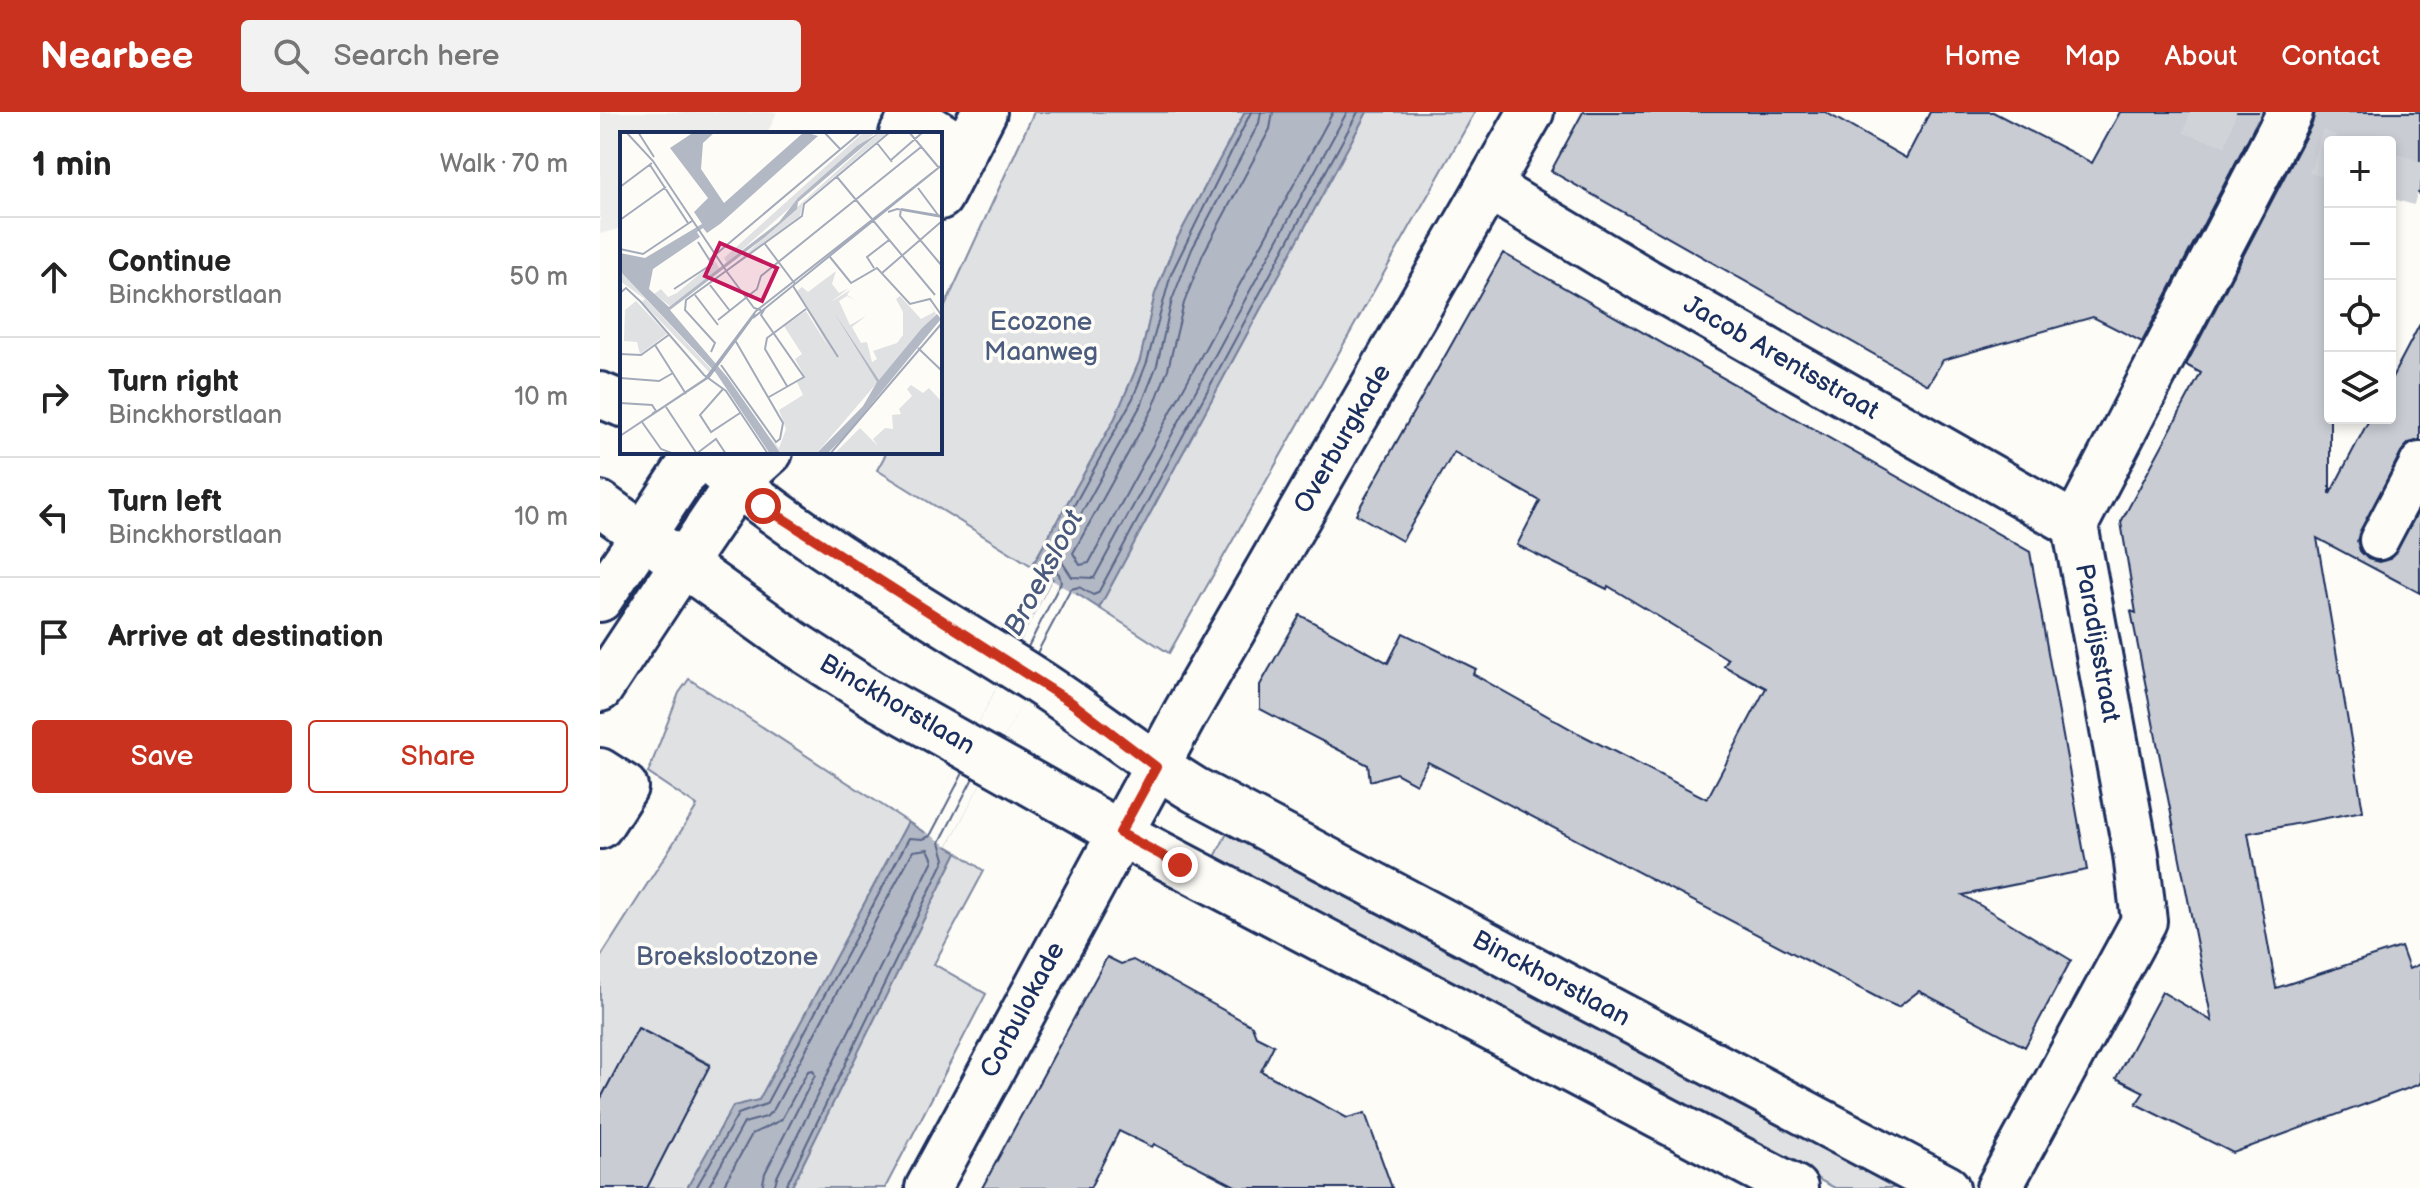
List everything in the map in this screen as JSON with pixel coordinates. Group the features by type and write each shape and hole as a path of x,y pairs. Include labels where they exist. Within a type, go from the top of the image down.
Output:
{"street":[{"name":"Overburgkade","path":"1156,767 1531,112"},
{"path":"2075,525 2290,112"},
{"path":"942,193 975,130"},
{"name":"Jacob Arentsstraat","path":"1489,187 1659,289 2075,525"},
{"path":"600,395 620,403"},
{"path":"600,599 697,454"},
{"name":"Binckhorstlaan","path":"700,454 803,535 1022,672 1156,767 1947,1188"},
{"path":"600,689 736,484 768,454"},
{"name":"Binckhorstlaan","path":"600,504 642,537 846,678 1120,833 1795,1188"},
{"name":"Paradijsstraat","path":"1999,1188 2144,921 2136,854 2075,525"},
{"path":"1120,833 1156,767"},
{"path":"600,826 612,779"},
{"name":"Corbulokade","path":"928,1188 1120,833"}],"lane":[{"path":"910,120 975,130"},
{"path":"2379,540 2420,462"}],"shaded area":[{"path":"600,112 777,112 768,132 620,132 620,229 600,234"}],"green space":[{"name":"Ecozone Maanweg","path":"1034,112 1245,112 1176,241 1155,294 1140,360 1115,418 1032,566 877,470 886,454 942,454 942,313"},
{"path":"1367,112 1475,112 1169,653 1099,608"},
{"name":"Broekslootzone","path":"689,679 908,822 759,1100 733,1106 687,1188 647,1188 710,1064 638,1028 600,1100 600,958 697,806 648,773 679,693"},
{"path":"1227,833 1902,1188 1835,1188 1213,861"},
{"path":"957,852 984,871 934,964 986,994 885,1188 791,1188"}],"water":[{"name":"Broeksloot","path":"1245,112 1367,112 1099,608 1077,594 947,846 957,852 791,1188 687,1188 733,1106 759,1100 908,822 924,832 1053,579 1032,566 1115,418 1140,360 1155,294 1176,241"}],"pier":[{"path":"1052,580 1078,596 948,846 923,830"}],"building":[{"path":"1583,112 1825,112 1906,158 1930,112 1993,112 2092,163 2120,112 2262,112 2142,342 2093,317 1943,360 1928,385 1551,171"},
{"path":"2315,112 2420,112 2420,194 2396,181 2396,136 2324,136 2324,424 2330,424 2330,494 2367,424 2396,424 2396,370 2420,324 2420,440 2409,443 2401,452 2357,540 2360,551 2368,559 2379,562 2390,559 2420,509 2420,593 2317,538 2363,811 2248,833 2276,988 2401,947 2409,969 2420,964 2420,1084 2233,1153 2136,1104 2144,1092 2116,1078 2162,992 2212,1021 2131,611 2136,613 2121,522 2201,373 2186,365 2312,124"},
{"path":"1503,253 2030,552 2087,870 1963,895 2071,960 2025,1047 1919,991 1898,1007 1884,1001 1428,762 1416,784 1396,773 1370,781 1368,765 1260,709 1260,685 1300,615 1388,663 1403,633 1476,669 1473,674 1578,733 1707,799 1766,688 1724,666 1728,659 1608,586 1607,589 1517,545 1540,501 1454,452 1402,541 1356,514"},
{"path":"1107,957 1121,964 1133,960 1252,1026 1256,1036 1274,1045 1261,1071 1347,1118 1365,1113 1392,1188 1239,1188 1154,1144 1152,1147 1119,1131 1090,1188 982,1188"},
{"path":"638,1028 710,1065 647,1188 600,1188 600,1100"}],"tunnel":[{"path":"2190,112 2324,154"},
{"path":"2396,177 2420,184"}],"route":[{"path":"763,506 803,535 1072,703 1156,767 1120,833 1180,865"}]}
